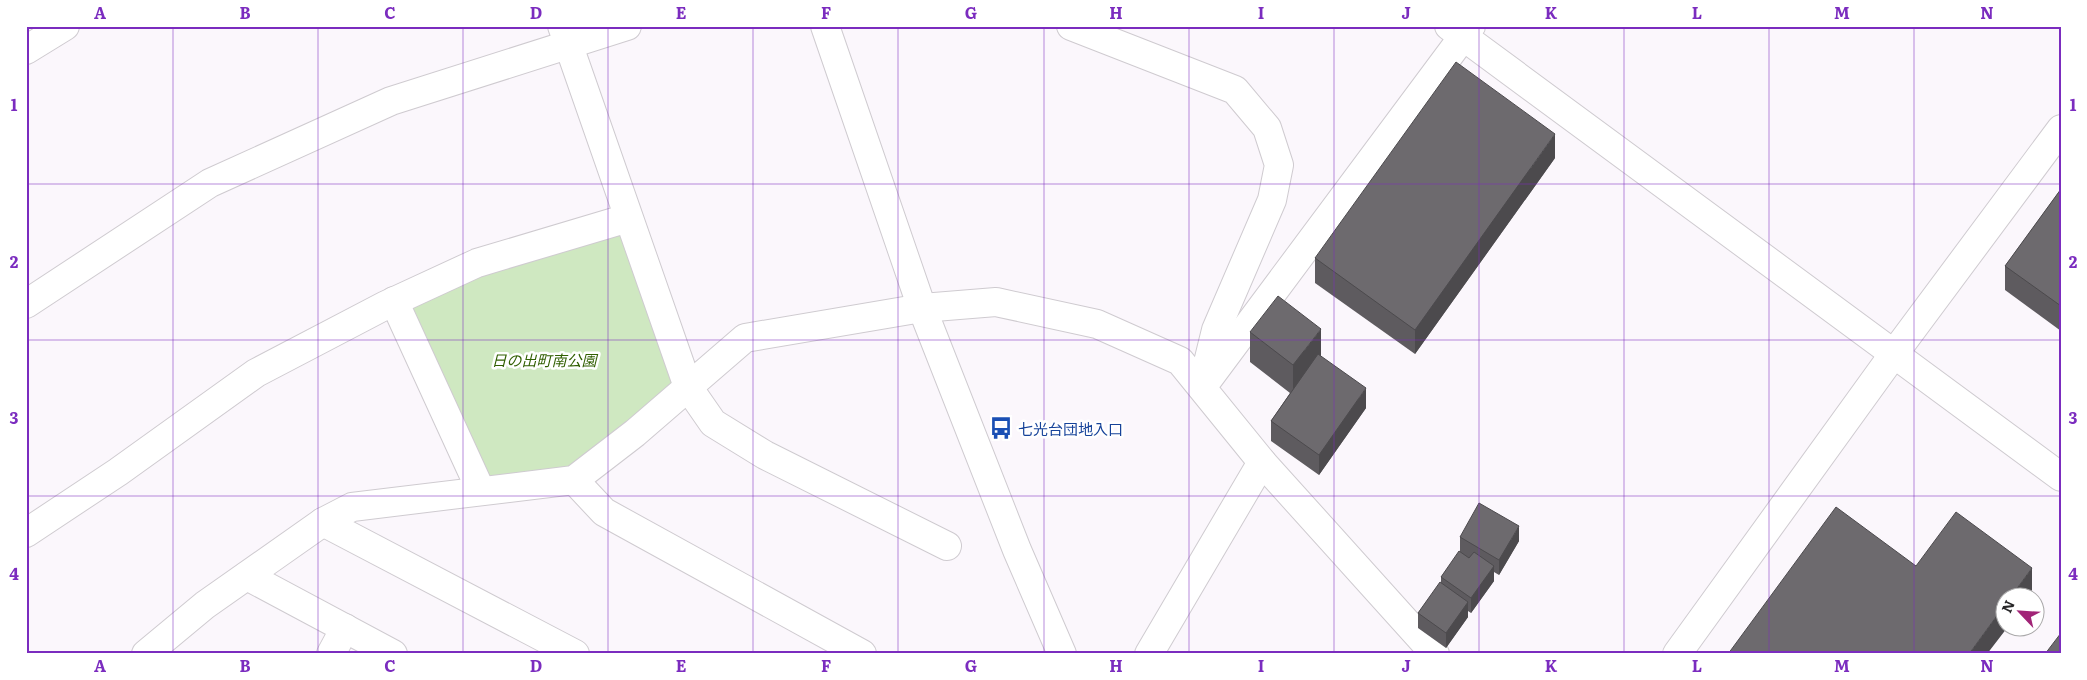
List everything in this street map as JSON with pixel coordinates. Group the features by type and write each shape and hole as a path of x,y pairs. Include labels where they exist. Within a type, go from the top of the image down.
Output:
{"street":[{"path":"26,304 210,183 391,101 565,35 627,26"},
{"path":"824,26 922,308 1017,550 1062,654"},
{"path":"1071,26 1234,90 1267,128 1279,165 1272,200 1216,330 1202,387"},
{"path":"1202,387 1461,30 1893,355 2061,476"},
{"path":"565,35 688,387 713,423 765,455 947,546"},
{"path":"1677,654 1893,355 2061,129"},
{"path":"26,533 118,472 256,373 394,301 477,263 628,218"},
{"path":"394,301 480,491"},
{"path":"146,654 205,605 323,522 352,507 574,480 636,433 745,338 922,308 996,302 1098,324 1180,361 1262,462 1435,654"},
{"path":"1149,654 1262,462"},
{"path":"574,480 604,512 862,654"},
{"path":"323,522 575,654"},
{"path":"247,576 393,654"},
{"path":"331,654 345,628"}],"green space":[{"name":"日の出町南公園","path":"621,229 676,385 566,471 487,482 407,308 481,271"}],"building":[{"path":"1456,62 1555,134 1415,330 1315,258"},
{"path":"2061,189 2061,306 2005,266"},
{"path":"1278,296 1321,329 1293,365 1250,332"},
{"path":"1318,354 1366,388 1319,455 1271,421"},
{"path":"1479,503 1519,526 1499,560 1460,537"},
{"path":"1836,507 1916,566 1956,512 2032,568 2017,588 1994,588 1994,620 1969,654 1728,654"},
{"path":"1459,551 1469,558 1474,552 1494,566 1471,598 1441,577"},
{"path":"1440,582 1468,602 1446,633 1418,613"},
{"path":"2061,633 2061,654 2045,654"}],"place":[{"name":"七光台団地入口","path":"1001,428"}]}
